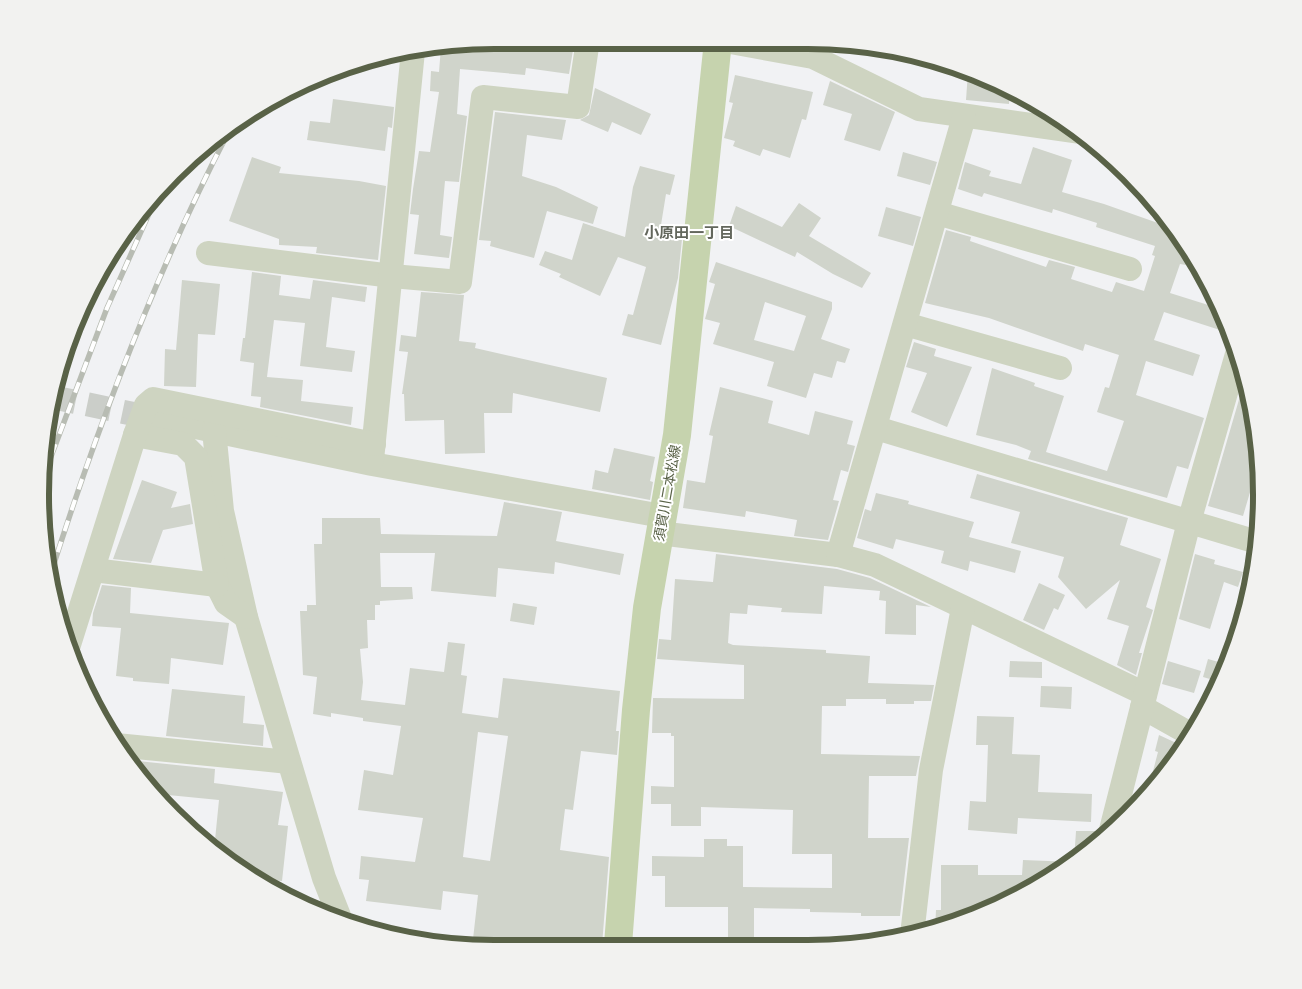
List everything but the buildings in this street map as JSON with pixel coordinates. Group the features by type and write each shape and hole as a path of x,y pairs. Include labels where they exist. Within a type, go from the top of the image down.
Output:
{"main road":[{"name":"須賀川二本松線","path":"618,940 636,710 647,608 660,524 677,435 717,49"}],"street":[{"path":"208,253 392,276 460,282 484,97 578,107 587,49"},
{"path":"768,49 812,57 919,109 964,117 1063,130"},
{"path":"373,454 412,56"},
{"path":"838,555 964,117"},
{"path":"937,213 1130,270"},
{"path":"905,324 1060,368"},
{"path":"1114,818 1189,522 1235,369"},
{"path":"72,637 135,435 146,405 153,399 660,524 838,555 875,565 1144,701 1185,730"},
{"path":"153,418 214,430 373,454"},
{"path":"876,428 1250,540"},
{"path":"214,430 222,511 246,617 324,878 337,911"},
{"path":"135,435 184,444 196,457 217,584 226,603 246,617"},
{"path":"93,570 217,584"},
{"path":"913,927 931,770 963,608"},
{"path":"127,746 289,762"}],"tunnel":[{"path":"59,399 153,418"}],"railway":[{"path":"54,563 89,460 130,349 176,240 224,140"},
{"path":"51,457 107,308 149,213"}],"district":[{"name":"小原田一丁目","path":"689,233"}]}
